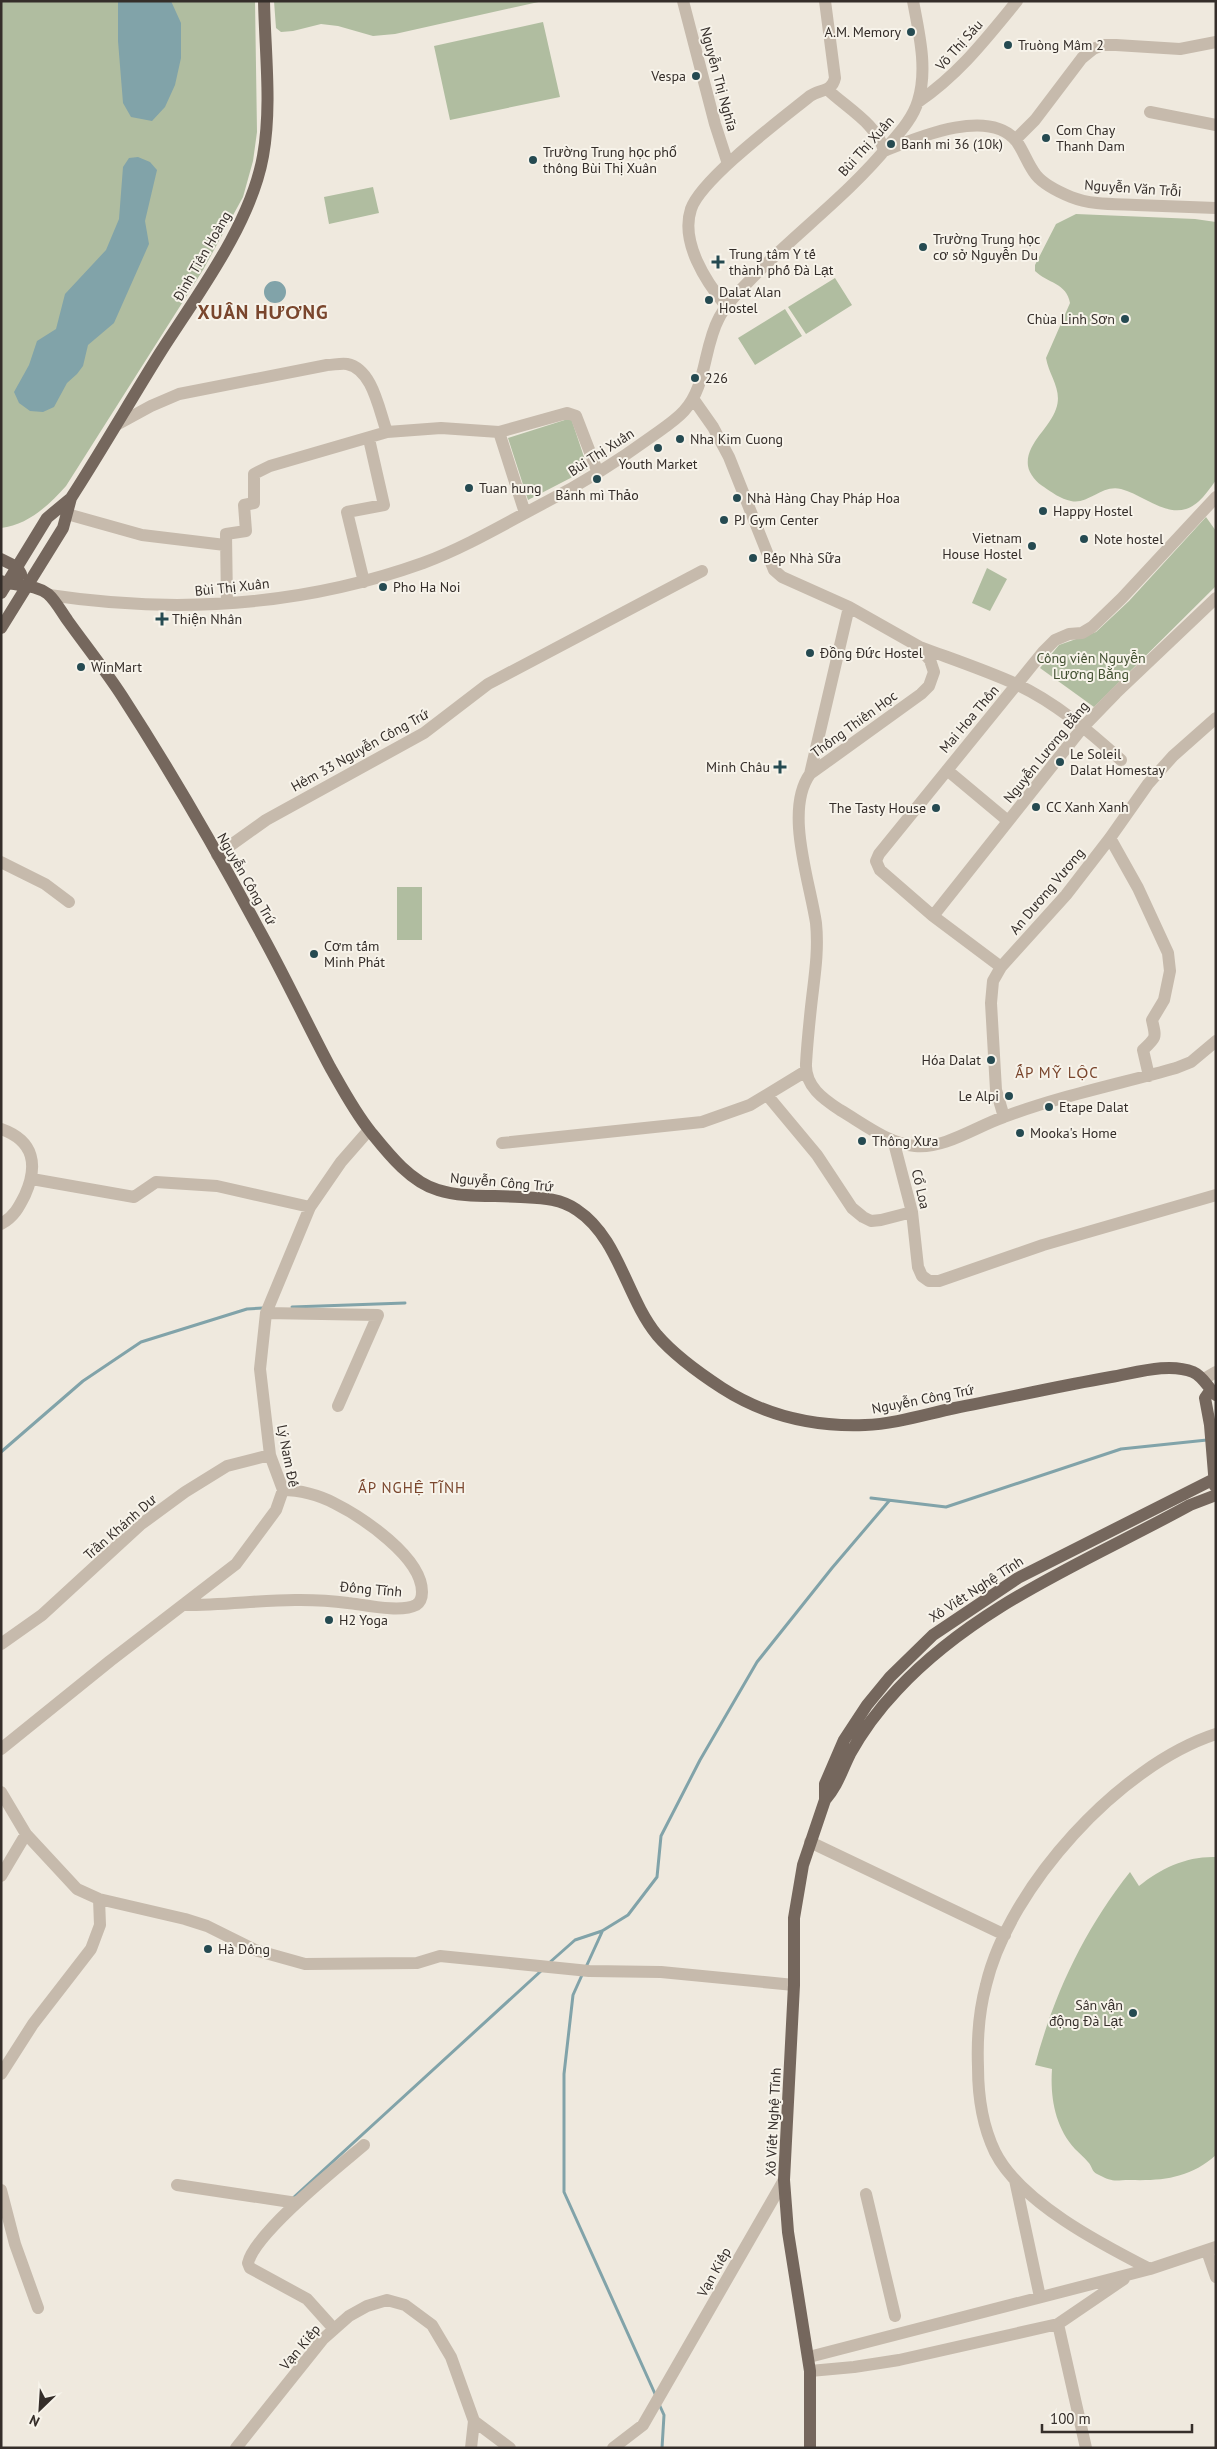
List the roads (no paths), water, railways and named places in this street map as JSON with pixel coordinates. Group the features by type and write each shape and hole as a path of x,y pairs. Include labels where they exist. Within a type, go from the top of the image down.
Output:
{"main road":[{"name":"Đinh Tiên Hoàng","path":"3,586 47,518 71,498 118,424 159,354 212,272 244,214 256,187 263,157 266,132 264,1"},
{"name":"Đinh Tiên Hoàng","path":"1,628 63,528 71,498"},
{"path":"1,559 17,567 28,584 49,595"},
{"path":"3,586 28,584"},
{"name":"Nguyễn Công Trứ","path":"49,595 111,680 135,717 258,927 302,1015 344,1091 369,1130 408,1172 433,1189 460,1194 549,1198 566,1203 580,1212 594,1224 612,1251 642,1311 656,1334 683,1361 724,1389 742,1400 785,1417 813,1422 865,1425 1160,1369 1185,1370 1204,1378"},
{"path":"1204,1378 1213,1393 1205,1398 1210,1425 1216,1494"},
{"name":"Xô Viết Nghệ Tĩnh","path":"810,2448 809,2357 788,2232 784,2180 794,1985 794,1918 797,1889 810,1842 825,1800 825,1784 844,1740 867,1705 890,1677 933,1635 1018,1578 1215,1478"},
{"name":"Xô Viết Nghệ Tĩnh","path":"825,1800 837,1787 850,1754 873,1719 896,1690 939,1648 1024,1592 1190,1505 1216,1494"}],"street":[{"name":"Nguyễn Thị Nghĩa","path":"683,1 715,124 728,164"},
{"path":"825,1 835,78 834,85 828,90 873,129 882,139 884,151"},
{"name":"Bùi Thị Xuân","path":"49,595 87,601 154,606 227,603 306,594 364,582 427,562 525,513 598,473 681,414 694,400 712,335 726,306 788,244 855,183 908,123 918,102 923,67 913,1"},
{"name":"Võ Thị Sáu","path":"918,102 945,83 969,59 1017,1"},
{"path":"1015,140 1035,120 1082,58 1093,49 1103,45 1116,45 1180,49 1208,46 1216,42"},
{"name":"Nguyễn Thị Nghĩa","path":"726,306 708,284 697,262 689,231 691,209 699,196 728,164 810,96 818,91 828,90"},
{"path":"1150,112 1216,125"},
{"name":"Nguyễn Văn Trỗi","path":"884,151 931,133 962,127 987,127 1004,130 1015,140 1036,175 1047,184 1072,198 1106,204 1216,208"},
{"path":"118,424 179,394 327,365 346,364 357,368 365,375 387,432"},
{"name":"Thông Thiên Học","path":"694,400 713,427 729,457 774,570 782,577 849,607 918,646 930,660 934,672 926,690 810,774 802,794 799,823 817,939 806,1071"},
{"path":"227,603 226,534 246,531 244,505 254,503 254,474 270,466 387,432 460,428 499,432 567,413 576,416 598,473"},
{"path":"499,432 525,513"},
{"path":"364,582 347,512 384,505 368,439"},
{"name":"Mai Hoa Thôn","path":"1002,967 933,916 880,870 876,860 878,854 1055,640 1069,634 1082,633 1092,627 1122,598 1216,497"},
{"path":"67,514 142,535 225,545"},
{"name":"Hẻm 33 Nguyễn Công Trứ","path":"216,855 266,820 424,733 495,680 702,570"},
{"name":"Nguyễn Lương Bằng","path":"933,916 1083,727 1216,598"},
{"path":"810,774 849,607"},
{"path":"918,646 1017,685 1045,700 1083,727 1122,760"},
{"name":"An Dương Vương","path":"1004,1117 996,1090 991,1003 993,981 1002,967 1066,896 1148,784 1173,756 1216,718"},
{"path":"947,770 1008,821"},
{"path":"1110,838 1138,888 1168,953 1170,972 1164,1000 1152,1020 1156,1033 1155,1039 1143,1050 1149,1076"},
{"path":"1,862 45,884 69,902"},
{"path":"502,1143 697,1123 729,1114 767,1095 806,1071 808,1081 834,1106 894,1142 916,1146 938,1143 1004,1117 1149,1076 1191,1062 1216,1041"},
{"path":"767,1095 817,1155 852,1208 863,1218 871,1221 881,1220 912,1212"},
{"path":"1,1129 19,1139 28,1149 34,1169 32,1179 18,1210 1,1224"},
{"name":"Lý Nam Đế","path":"1,1749 110,1661 236,1564 276,1510 283,1490 270,1455 260,1370 266,1313 310,1207 335,1170 369,1130"},
{"name":"Cổ Loa","path":"894,1142 912,1212 918,1267 922,1276 930,1282 939,1281 1043,1244 1216,1195"},
{"path":"32,1179 134,1197 156,1182 217,1186 310,1207"},
{"path":"266,1313 378,1315 338,1406"},
{"path":"1204,1378 1216,1372"},
{"name":"Trần Khánh Dư","path":"1,1644 42,1615 140,1525 185,1492 227,1466 270,1455"},
{"name":"Đông Tĩnh","path":"185,1605 318,1599 394,1608 409,1607 417,1604 421,1599 422,1590 408,1558 378,1532 333,1502 293,1490 283,1490"},
{"path":"1150,2269 1116,2251 1073,2224 1032,2196 1015,2179 996,2152 978,2099 978,2045 986,1984 1005,1935 1048,1865 1087,1819 1154,1763 1196,1740 1216,1734"},
{"path":"1,1792 26,1834 77,1889 99,1899 207,1926 255,1950 304,1964 417,1963 440,1956 589,1971 661,1972 794,1985"},
{"path":"1,1876 26,1834"},
{"path":"810,1842 1005,1935"},
{"path":"1,2074 33,2024 91,1949 100,1924 99,1899"},
{"path":"334,2329 307,2299 250,2268 248,2263 258,2244 297,2203 364,2145"},
{"path":"1015,2179 1040,2297"},
{"name":"Vạn Kiếp","path":"613,2448 643,2425 784,2180"},
{"path":"177,2184 297,2203"},
{"path":"1,2190 15,2244 38,2308"},
{"path":"866,2194 895,2316"},
{"path":"809,2357 1150,2269 1212,2249 1216,2277"},
{"path":"810,2371 899,2360 1058,2324 1132,2273"},
{"name":"Vạn Kiếp","path":"236,2448 323,2339 349,2316 367,2306 387,2300 404,2305 415,2311 432,2325 451,2357 474,2421"},
{"path":"1058,2324 1086,2448"},
{"path":"471,2448 474,2421"},
{"path":"474,2421 510,2448"}],"water":[{"path":"118,1 171,1 181,23 181,58 175,85 165,107 152,121 131,117 123,103 118,41"},
{"path":"138,157 150,162 157,170 145,221 149,244 114,323 88,345 83,366 67,383 54,407 43,412 30,411 19,403 14,392 29,365 37,341 56,329 65,294 106,250 119,219 123,167 129,158"},
{"path":"275,281 283,284 286,292 283,300 275,303 267,300 264,292 267,284"}],"waterway":[{"path":"292,1307 405,1303"},
{"path":"1,1452 83,1381 141,1342 247,1309 263,1308"},
{"path":"871,1498 946,1507 1121,1449 1207,1440"},
{"path":"549,1963 575,1940 602,1931 628,1915 657,1877 661,1836 700,1760 757,1662 832,1568 889,1501"},
{"path":"586,1967 602,1932"},
{"path":"293,2198 541,1971"},
{"path":"582,1975 573,1995 564,2074 564,2192 656,2396"},
{"path":"659,2404 664,2415 662,2448"}],"place":[{"name":"A.M. Memory","path":"911,32"},
{"name":"Truòng Mâm 2","path":"1008,45"},
{"name":"Vespa","path":"696,76"},
{"name":"Com Chay Thanh Dam","path":"1046,138"},
{"name":"Banh mi 36 (10k)","path":"891,144"},
{"name":"Trường Trung học phổ thông Bùi Thị Xuân","path":"533,160"},
{"name":"Trường Trung học cơ sở Nguyễn Du","path":"923,247"},
{"name":"Trung tâm Y tế thành phố Đà Lạt","path":"718,262"},
{"name":"Dalat Alan Hostel","path":"709,300"},
{"name":"Chùa Linh Sơn","path":"1125,319"},
{"name":"226","path":"695,378"},
{"name":"Nha Kim Cuong","path":"680,439"},
{"name":"Youth Market","path":"658,448"},
{"name":"Bánh mì Thảo","path":"597,479"},
{"name":"Tuan hung","path":"469,488"},
{"name":"Nhà Hàng Chay Pháp Hoa","path":"737,498"},
{"name":"Happy Hostel","path":"1043,511"},
{"name":"PJ Gym Center","path":"724,520"},
{"name":"Note hostel","path":"1084,539"},
{"name":"Vietnam House Hostel","path":"1032,546"},
{"name":"Bếp Nhà Sữa","path":"753,558"},
{"name":"Pho Ha Noi","path":"383,587"},
{"name":"Thiện Nhân","path":"162,619"},
{"name":"Đồng Đức Hostel","path":"810,653"},
{"name":"WinMart","path":"81,667"},
{"name":"Le Soleil Dalat Homestay","path":"1060,762"},
{"name":"Minh Châu","path":"780,767"},
{"name":"CC Xanh Xanh","path":"1036,807"},
{"name":"The Tasty House","path":"936,808"},
{"name":"Cơm tấm Minh Phát","path":"314,954"},
{"name":"Hóa Dalat","path":"991,1060"},
{"name":"Le Alpi","path":"1009,1096"},
{"name":"Etape Dalat","path":"1049,1107"},
{"name":"Mooka's Home","path":"1020,1133"},
{"name":"Thông Xưa","path":"862,1141"},
{"name":"H2 Yoga","path":"329,1620"},
{"name":"Hà Dông","path":"208,1949"},
{"name":"Sân vận động Đà Lạt","path":"1133,2013"}],"district":[{"name":"XUÂN HƯƠNG","path":"263,312"},
{"name":"ẤP MỸ LỘC","path":"1057,1073"},
{"name":"ẤP NGHỆ TĨNH","path":"412,1488"}],"park label":[{"name":"Công viên Nguyễn Lương Bằng","path":"1091,666"}]}
